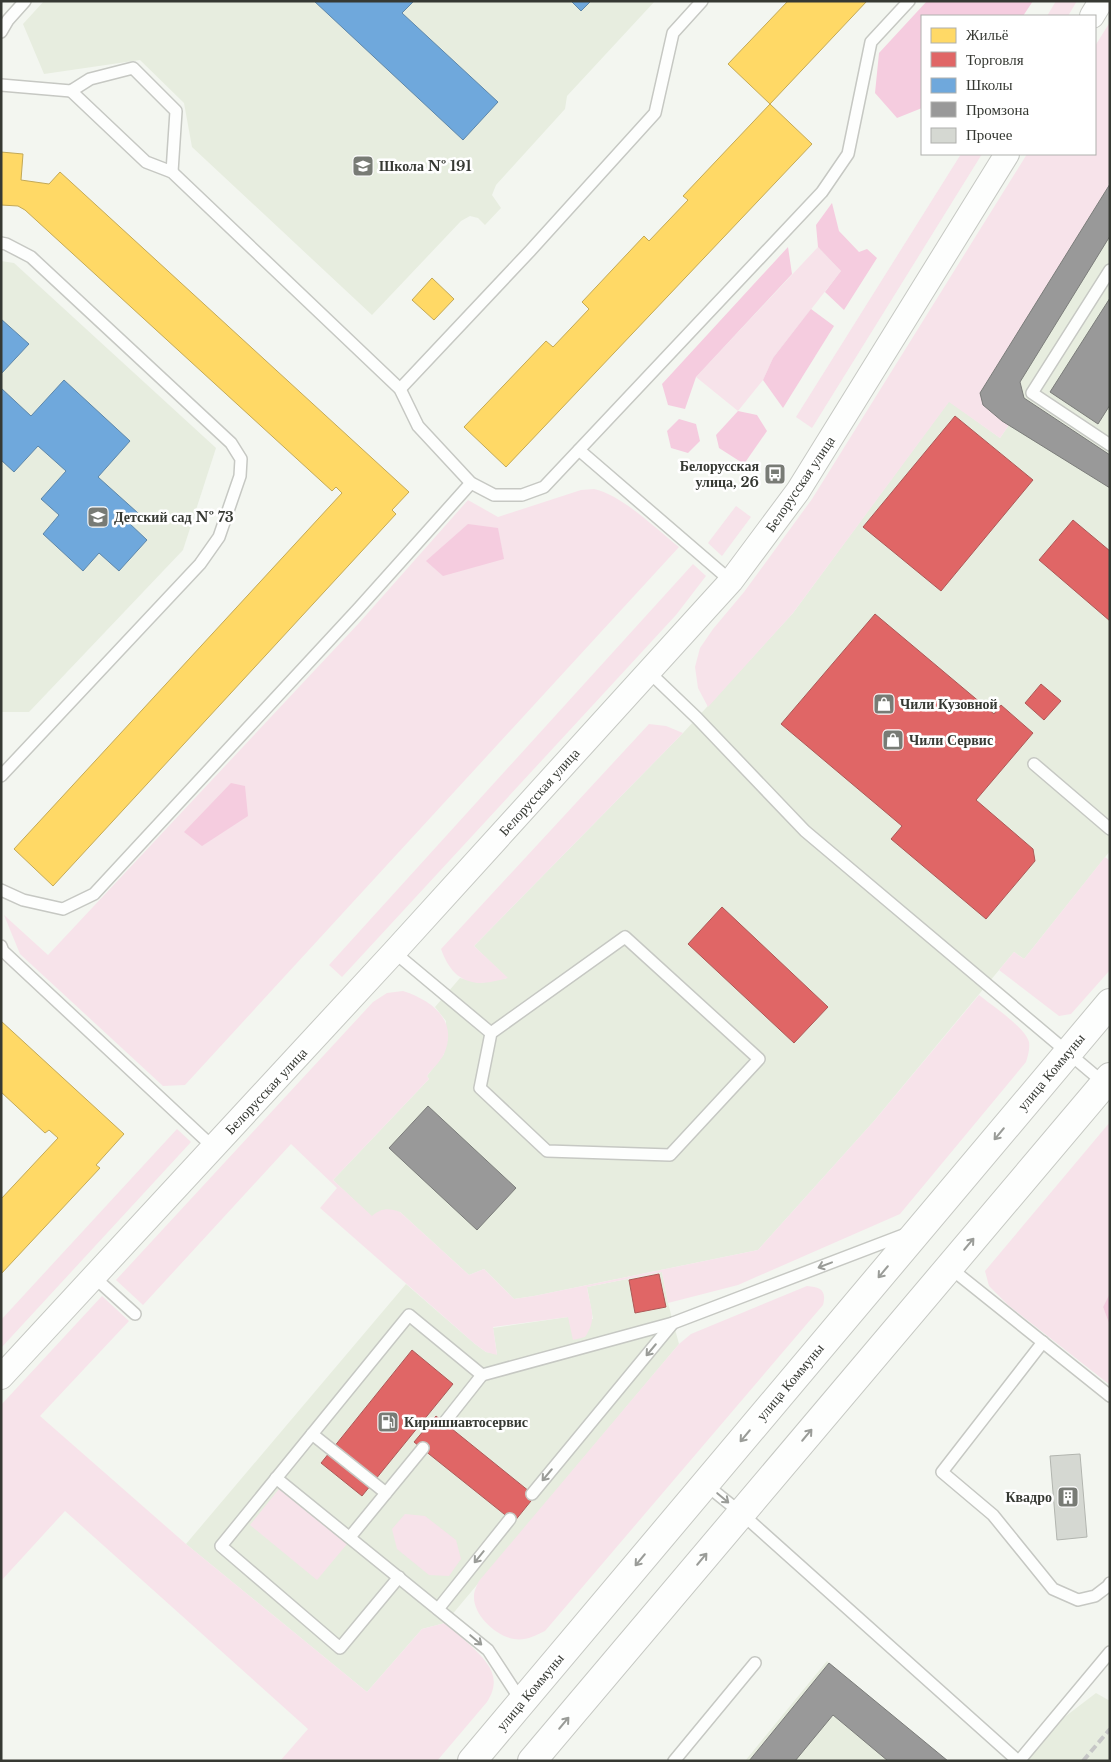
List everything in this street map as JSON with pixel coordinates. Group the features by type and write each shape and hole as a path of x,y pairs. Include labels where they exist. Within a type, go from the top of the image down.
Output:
{"street":[{"path":"1093,15 1101,1"},
{"name":"Белорусская улица","path":"1,1377 394,952 731,581 798,490 1006,155"},
{"name":"улица Коммуны","path":"472,1761 1110,1003"},
{"path":"532,1761 1107,1080"}],"lane":[{"path":"1,32 8,20 25,1"},
{"path":"400,389 530,252 655,113 673,34 702,1"},
{"path":"71,91 146,162 172,172 400,389 418,426 471,484 494,495 522,495 544,487 822,192 848,154 871,42 909,1"},
{"path":"1,85 71,91 90,80 133,68 176,111 172,172"},
{"path":"1,243 30,257 231,443 242,459 238,482 219,537 200,564 4,769"},
{"path":"1109,442 1032,393 1110,270"},
{"path":"579,450 731,581"},
{"path":"1,890 23,900 63,909 94,894 471,484"},
{"path":"649,672 697,718 805,831 1068,1053 1107,1080"},
{"path":"1034,764 1110,829"},
{"path":"625,937 759,1060 670,1155 547,1150 480,1088 491,1033 625,937"},
{"path":"1,946 3,951 213,1147"},
{"path":"394,952 491,1033"},
{"path":"444,1422 482,1375 673,1323 919,1229"},
{"path":"949,1267 1110,1396"},
{"path":"94,1277 135,1314"},
{"path":"399,1577 340,1648 221,1546 409,1315 482,1375"},
{"path":"532,1494 673,1323"},
{"path":"1043,1342 942,1472 993,1515 1053,1589 1078,1600 1095,1596 1108,1586 1110,1582"},
{"path":"312,1434 386,1493"},
{"path":"350,1537 423,1448"},
{"path":"276,1478 488,1650 522,1702"},
{"path":"705,1483 1019,1761 1110,1652"},
{"path":"438,1609 510,1519"},
{"path":"674,1761 755,1662"}],"shaded area":[{"name":"Школа № 191","path":"44,1 655,1 567,96 565,109 496,185 492,195 501,208 485,225 478,218 470,216 461,221 372,315 192,147 184,103 140,60 44,74 23,24"},
{"path":"927,1 1033,1 1024,15 921,15 921,108 897,118 875,93 879,53"},
{"path":"1056,1 1077,1 1069,15 1048,15"},
{"path":"1110,22 1110,184 980,393 983,405 1009,425 1000,438 949,402 793,613 708,707 698,688 695,667 700,648 713,629 744,592 812,499 1026,155 1096,155 1096,44"},
{"path":"960,155 981,155 812,428 796,417"},
{"path":"1110,184 1110,851 1024,959 1014,952 874,1121 758,1250 514,1299 484,1269 469,1275 400,1212 372,1217 333,1180 429,1079 427,1076 444,1054 446,1021 435,1007 460,978 480,983 507,978 474,946 683,733 793,613 949,401 1000,438 1009,425 983,405 980,393"},
{"path":"832,203 839,231 859,252 867,249 877,258 844,310 825,292 841,271 818,247 816,225"},
{"path":"788,247 792,274 696,377 685,409 668,405 662,384"},
{"path":"818,247 841,271 773,358 763,380 738,411 696,377"},
{"name":"Детский сад № 73","path":"1,261 14,263 216,448 183,550 29,712 1,712"},
{"path":"811,309 834,326 783,408 763,380 773,358"},
{"path":"738,411 757,415 767,431 744,464 719,448 716,435"},
{"path":"679,419 696,424 700,441 688,453 671,448 667,431"},
{"path":"594,489 605,492 627,505 679,547 185,1085 163,1086 20,954 4,915 48,955 359,623 468,500 498,517 581,490"},
{"path":"736,506 751,517 722,556 708,543"},
{"path":"468,524 498,528 504,559 443,576 426,561"},
{"path":"693,564 706,576 676,615 342,977 329,965"},
{"path":"649,724 666,726 683,733 474,946 508,978 480,983 460,977 451,968 441,949"},
{"path":"231,783 245,786 248,816 202,846 184,832"},
{"path":"1105,857 1110,861 1110,970 1071,1014 1059,1016 999,970 1014,952 1024,959"},
{"path":"403,991 423,1000 440,1013 448,1031 448,1042 444,1054 427,1076 429,1079 333,1180 372,1216 379,1211 385,1210 400,1212 469,1275 484,1269 514,1299 758,1250 874,1121 979,995 1021,1030 1029,1042 1029,1050 1026,1062 900,1214 738,1285 668,1303 662,1272 587,1287 592,1318 585,1337 573,1340 568,1317 493,1327 497,1355 486,1352 320,1208 337,1188 291,1144 143,1305 116,1280 373,1002 387,993"},
{"path":"1110,1122 1110,1293 1103,1307 1110,1326 1110,1385 1008,1305 989,1286 985,1271"},
{"path":"177,1129 191,1142 1,1348 1,1320"},
{"path":"662,1272 679,1344 445,1623 422,1629 367,1692 186,1544 406,1284 475,1344 486,1352 497,1354 493,1328 568,1317 593,1319 587,1287","holes":["412,1350 453,1384 362,1496 321,1462","436,1416 535,1496 514,1522 415,1442"]},
{"path":"807,1286 816,1287 821,1290 824,1296 823,1305 545,1631 526,1639 514,1639 500,1634 493,1629 477,1610 474,1592 479,1581 679,1344 691,1334"},
{"path":"1110,1293 1110,1326 1103,1307"},
{"path":"102,1296 129,1321 40,1416 186,1544 367,1692 422,1629 445,1623 451,1628 482,1657 491,1670 494,1685 487,1702 437,1761 280,1761 308,1729 65,1511 1,1581 1,1405"},
{"path":"279,1489 347,1544 317,1580 250,1525"},
{"path":"405,1514 425,1516 456,1540 461,1559 449,1576 429,1575 397,1549 392,1529"},
{"path":"827,1661 948,1761 745,1761"},
{"path":"1096,1693 1110,1701 1110,1761 1007,1761"}],"building: Жильё":[{"path":"788,1 867,1 770,104 728,64"},
{"path":"770,104 812,144 506,467 464,427 546,341 553,347 589,309 582,302 644,236 649,241 688,200 683,196"},
{"path":"1,152 23,154 21,180 49,184 60,172 409,492 392,510 396,514 53,886 14,849 342,493 336,487 332,491 25,210 18,206 1,205"},
{"path":"432,278 454,299 434,320 412,300"},
{"path":"1,1021 124,1134 96,1165 100,1168 1,1274 1,1199 58,1138 49,1130 45,1133 1,1092"}],"building: Торговля":[{"path":"955,416 1033,480 941,591 863,527"},
{"path":"1073,520 1110,551 1110,621 1039,560"},
{"path":"875,614 994,714 1001,705 1033,733 976,800 1033,849 1035,861 986,919 891,839 902,826 781,724"},
{"path":"1041,684 1061,701 1044,720 1025,703"},
{"path":"722,907 828,1007 794,1043 688,944"},
{"path":"659,1274 666,1307 635,1313 629,1280"},
{"name":"Киришиавтосервис","path":"412,1350 453,1384 362,1496 321,1463"},
{"path":"436,1416 535,1496 514,1522 414,1442"}],"building: Школы":[{"path":"314,1 414,1 402,13 498,102 463,140"},
{"path":"571,1 591,1 581,11"},
{"path":"1,319 29,344 1,374"},
{"path":"64,380 130,441 98,477 138,513 129,523 147,540 119,571 99,553 83,571 43,534 59,515 41,499 66,471 38,446 14,472 1,460 1,388 31,416"}],"building: Промзона":[{"path":"1110,184 1110,236 1020,382 1024,398 1110,455 1110,488 1002,421 983,405 980,393"},
{"path":"1110,298 1110,405 1098,424 1050,392"},
{"path":"428,1106 516,1188 477,1230 389,1148"},
{"path":"829,1663 948,1761 888,1761 833,1715 795,1761 749,1761"}],"building: Прочее":[{"name":"Квадро","path":"1080,1454 1087,1537 1057,1540 1050,1456"}],"railway":[{"path":"1083,1761 1110,1729"}],"place":[{"name":"Школа № 191","path":"363,166"},
{"name":"Белорусская улица, 26","path":"775,474"},
{"name":"Детский сад № 73","path":"98,517"},
{"name":"Чили Кузовной","path":"884,704"},
{"name":"Чили Сервис","path":"893,740"},
{"name":"Киришиавтосервис","path":"388,1422"},
{"name":"Квадро","path":"1068,1497"}]}
